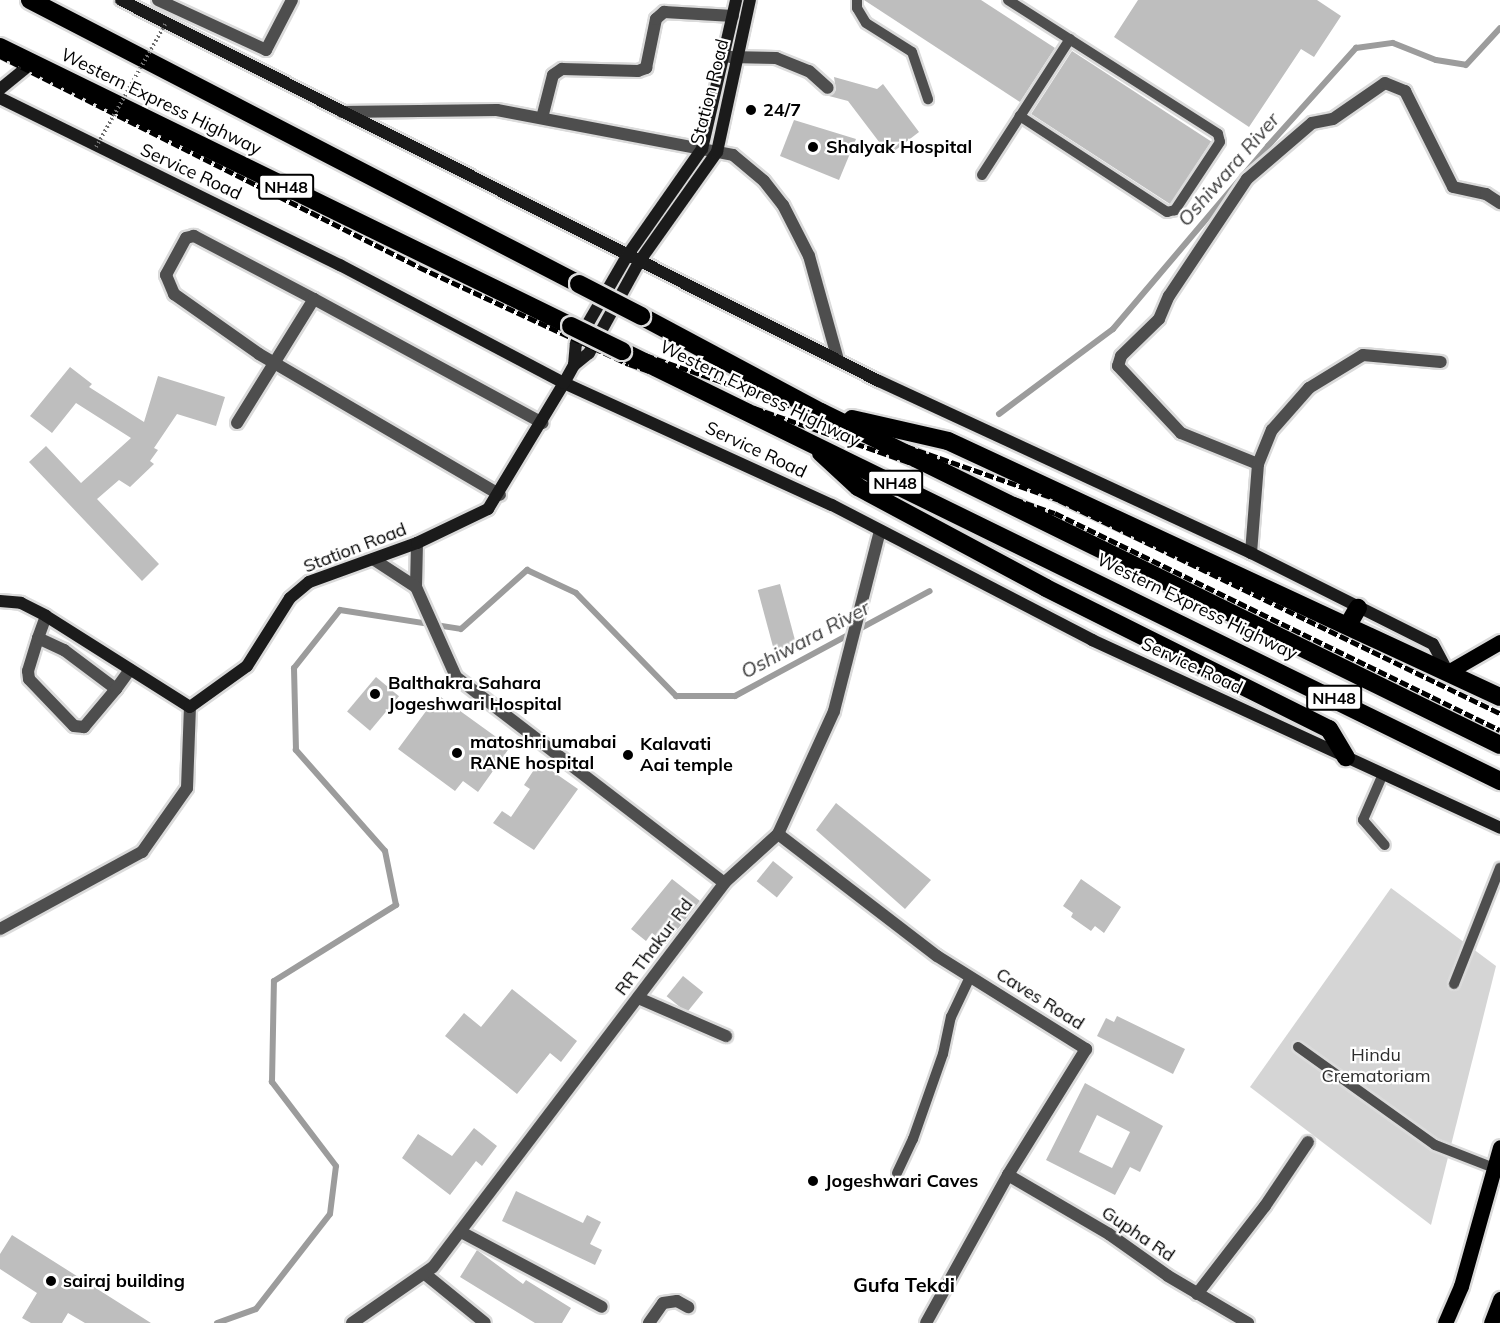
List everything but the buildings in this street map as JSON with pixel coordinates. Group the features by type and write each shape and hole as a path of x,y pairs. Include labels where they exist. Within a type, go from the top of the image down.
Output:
{"highway":[{"name":"Western Express Highway","path":"30,0 641,316 821,412 1182,586 1500,745"},
{"name":"Western Express Highway","path":"0,47 571,327 1168,615 1500,781"},
{"path":"821,412 948,441 1393,645 1500,697"},
{"path":"807,440 858,487 1046,588 1329,729 1346,757"},
{"path":"1348,625 1358,608"},
{"path":"1393,645 1402,629"}],"main road":[{"path":"1449,672 1500,642"},
{"path":"1445,1323 1461,1286 1500,1147"},
{"path":"1491,1323 1500,1299"}],"street":[{"path":"121,0 838,360 1251,553 1433,644 1449,672"},
{"path":"158,0 266,50 292,0"},
{"name":"Station Road","path":"633,259 717,152 732,57 733,16 736,0"},
{"name":"Station Road","path":"190,707 248,666 290,598 309,582 417,543 488,509 500,495 574,365 589,353 633,259 702,149 750,0"},
{"path":"542,118 553,75 562,69 638,71 646,68 656,19 664,12 733,16"},
{"path":"732,57 786,61 809,71 828,87"},
{"path":"0,89 32,63"},
{"path":"1258,464 1182,433 1118,366 1121,356 1159,319 1169,296 1247,179 1312,123 1333,119 1385,83 1405,91 1453,187 1486,194 1500,203"},
{"name":"Service Road","path":"0,98 340,265 564,382 880,531 1092,640 1500,828"},
{"path":"341,112 497,110 733,155 764,181 783,205 809,256 838,360"},
{"path":"500,495 273,363 174,294 167,285 166,275 186,238 194,236 542,423"},
{"path":"237,423 314,299"},
{"path":"1251,553 1258,464 1272,430 1309,388 1363,355 1442,362"},
{"name":"RR Thakur Rd","path":"352,1323 424,1274 463,1233 724,883 778,834 834,711 848,671 880,531"},
{"path":"417,543 416,586 456,677 724,883"},
{"path":"373,559 416,586"},
{"path":"0,602 21,603 46,616 190,707 187,788 142,852 0,929"},
{"path":"46,616 29,679 74,726 87,725 130,670"},
{"path":"38,639 64,650 116,689"},
{"name":"Caves Road","path":"778,834 937,956 1086,1050 1008,1175 926,1323"},
{"path":"638,998 726,1036"},
{"path":"1197,1294 1265,1206 1308,1142"},
{"name":"Gupha Rd","path":"1008,1175 1109,1234 1197,1294 1248,1323"},
{"path":"463,1233 602,1307"},
{"path":"424,1274 485,1323"},
{"path":"649,1323 663,1303 677,1301 688,1307"}],"lane":[{"path":"857,0 857,8 867,23 912,52 928,99"},
{"path":"1008,0 1218,134 1220,141 1174,210 1167,212 1020,116"},
{"path":"982,175 1070,39"},
{"path":"1383,774 1363,820 1385,844"},
{"path":"1454,984 1500,868"},
{"path":"897,1173 913,1139 943,1054 951,1017 970,977"},
{"path":"1298,1047 1435,1145 1494,1168"}],"path":[{"path":"96,147 166,23"}],"green space":[{"name":"Hindu Crematoriam","path":"1391,888 1496,966 1431,1225 1250,1087"}],"waterway":[{"name":"Oshiwara River","path":"999,414 1113,329 1268,146 1356,48 1393,43 1436,60 1466,65 1500,28"},
{"name":"Oshiwara River","path":"217,1323 256,1309 330,1214 336,1166 272,1082 274,981 396,905 385,851 296,750 294,668 340,610 461,629 527,570 576,593 676,696 735,696 930,591"}],"railway":[{"path":"0,42 422,254 634,351 1059,500 1500,713"},
{"path":"0,56 419,267 629,364 1055,513 1500,730"}],"place":[{"name":"24/7","path":"751,110"},
{"name":"Shalyak Hospital","path":"813,147"},
{"name":"Balthakra Sahara Jogeshwari Hospital","path":"375,694"},
{"name":"matoshri umabai RANE hospital","path":"457,753"},
{"name":"Kalavati Aai temple","path":"628,755"},
{"name":"Jogeshwari Caves","path":"813,1181"},
{"name":"sairaj building","path":"51,1281"}],"district":[{"name":"Gufa Tekdi","path":"904,1284"}]}
